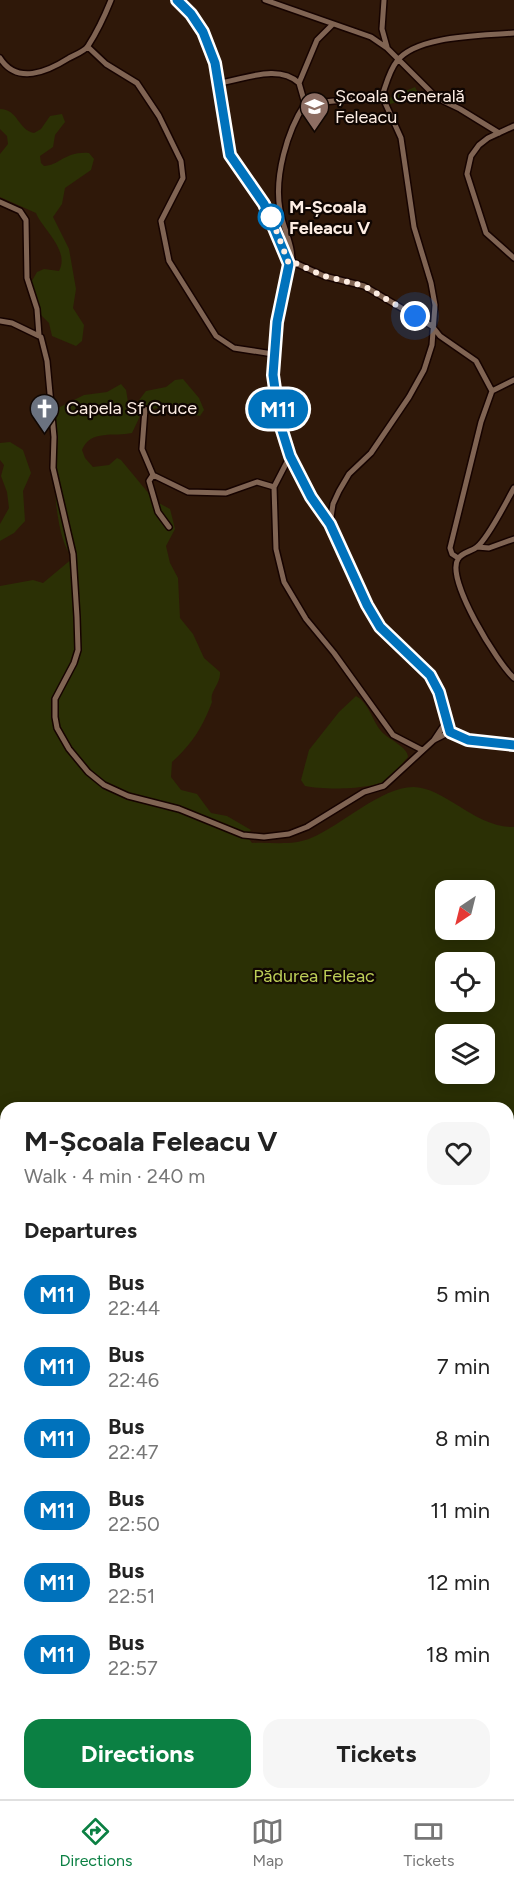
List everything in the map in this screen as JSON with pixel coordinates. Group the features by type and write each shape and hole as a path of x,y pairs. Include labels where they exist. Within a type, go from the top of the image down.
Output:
{"street":[{"path":"0,58 10,70 36,74 51,69 88,47 111,0"},
{"path":"177,0 191,14 203,32 215,63 230,155 264,204 291,263 324,276 364,286 432,326 440,336 476,361 492,391"},
{"path":"265,0 371,37 387,48 437,98 499,133"},
{"path":"384,0 382,29 387,48"},
{"path":"299,83 317,40 332,25"},
{"path":"330,524 333,504 339,490 349,474 371,453 424,370 432,345 435,305 414,227 401,138 382,96 390,72 398,60 414,48 430,43 514,33"},
{"path":"88,47 106,64 137,83 159,117 181,161 183,178 161,221 169,261 216,336 234,348 273,354"},
{"path":"219,82 263,73 294,78 299,83 305,104 296,121 284,158 278,191 279,209 291,263 277,322 273,375 280,424 290,456 311,497 330,524 367,605 380,627 430,675 439,692 450,732 468,740 514,745"},
{"path":"305,104 382,96"},
{"path":"513,127 488,138 471,156 467,174 486,233 514,258"},
{"path":"0,202 20,211 26,220 27,278 37,309 39,336"},
{"path":"0,321 12,323 39,336 44,342 54,437 53,468 74,554 77,617 78,650 75,663 56,699 57,728 69,749 88,772 104,785 128,796 179,809 243,835 264,837 288,834 307,827 364,792 384,786 434,740 450,732"},
{"path":"458,558 452,554 450,548 481,422 492,391 514,380"},
{"path":"145,409 142,449 153,475 188,492 226,493 257,482 274,487"},
{"path":"290,456 274,487 276,549 284,582 306,619 334,653 393,735 422,750"},
{"path":"153,475 150,481 159,512 169,527"},
{"path":"514,488 477,547 458,558 455,565 464,597 497,659 514,678"},
{"path":"477,547 489,548 514,539"},
{"path":"434,740 446,722"}],"green space":[{"path":"415,87 420,96 390,104 389,98"},
{"path":"0,109 11,112 24,128 34,133 41,129 50,116 62,114 65,122 55,135 53,147 40,156 44,166 81,153 89,153 94,159 91,170 65,188 62,204 53,217 69,249 76,289 73,308 84,325 82,341 76,346 52,336 49,323 35,309 29,286 37,272 44,269 59,271 61,255 36,213 0,197 0,154 8,144 7,136 0,129"},
{"name":"Pădurea Feleac","path":"183,379 199,398 204,410 200,416 189,414 173,404 142,412 132,433 97,436 86,443 82,450 85,458 93,467 109,465 117,458 121,460 155,501 170,509 175,529 166,546 170,563 178,578 180,618 193,634 204,658 220,672 205,719 192,741 172,762 171,777 181,790 197,794 211,813 227,816 251,830 247,836 252,843 290,843 311,838 388,793 413,787 437,793 486,821 500,826 514,827 514,1102 0,1102 0,586 33,580 43,583 73,558 66,547 57,511 53,447 54,415 58,408 84,395 107,392 121,384 126,390 128,402 134,407 146,391 166,387 175,380"},
{"path":"10,442 23,450 31,473 23,491 25,521 14,533 0,541 0,524 9,508 7,492 1,476 4,465 0,460 0,443"},
{"path":"356,696 364,703 381,731 402,747 408,757 392,777 382,783 348,788 305,786 301,780 309,750 339,712"}],"bus line":[{"name":"M11","path":"177,0 191,14 203,32 215,63 230,155 270,214 289,264 277,322 273,375 280,424 290,456 311,497 330,524 367,605 380,627 430,675 439,692 450,732 462,739 514,745"}],"place":[{"name":"Școala Generală Feleacu","path":"314,132"},
{"name":"M-Școala Feleacu V","path":"271,217"},
{"name":"Capela Sf Cruce","path":"45,434"}],"route":[{"path":"271,217 270,214 289,264 293,262 304,269 324,276 364,286 415,316"}]}
